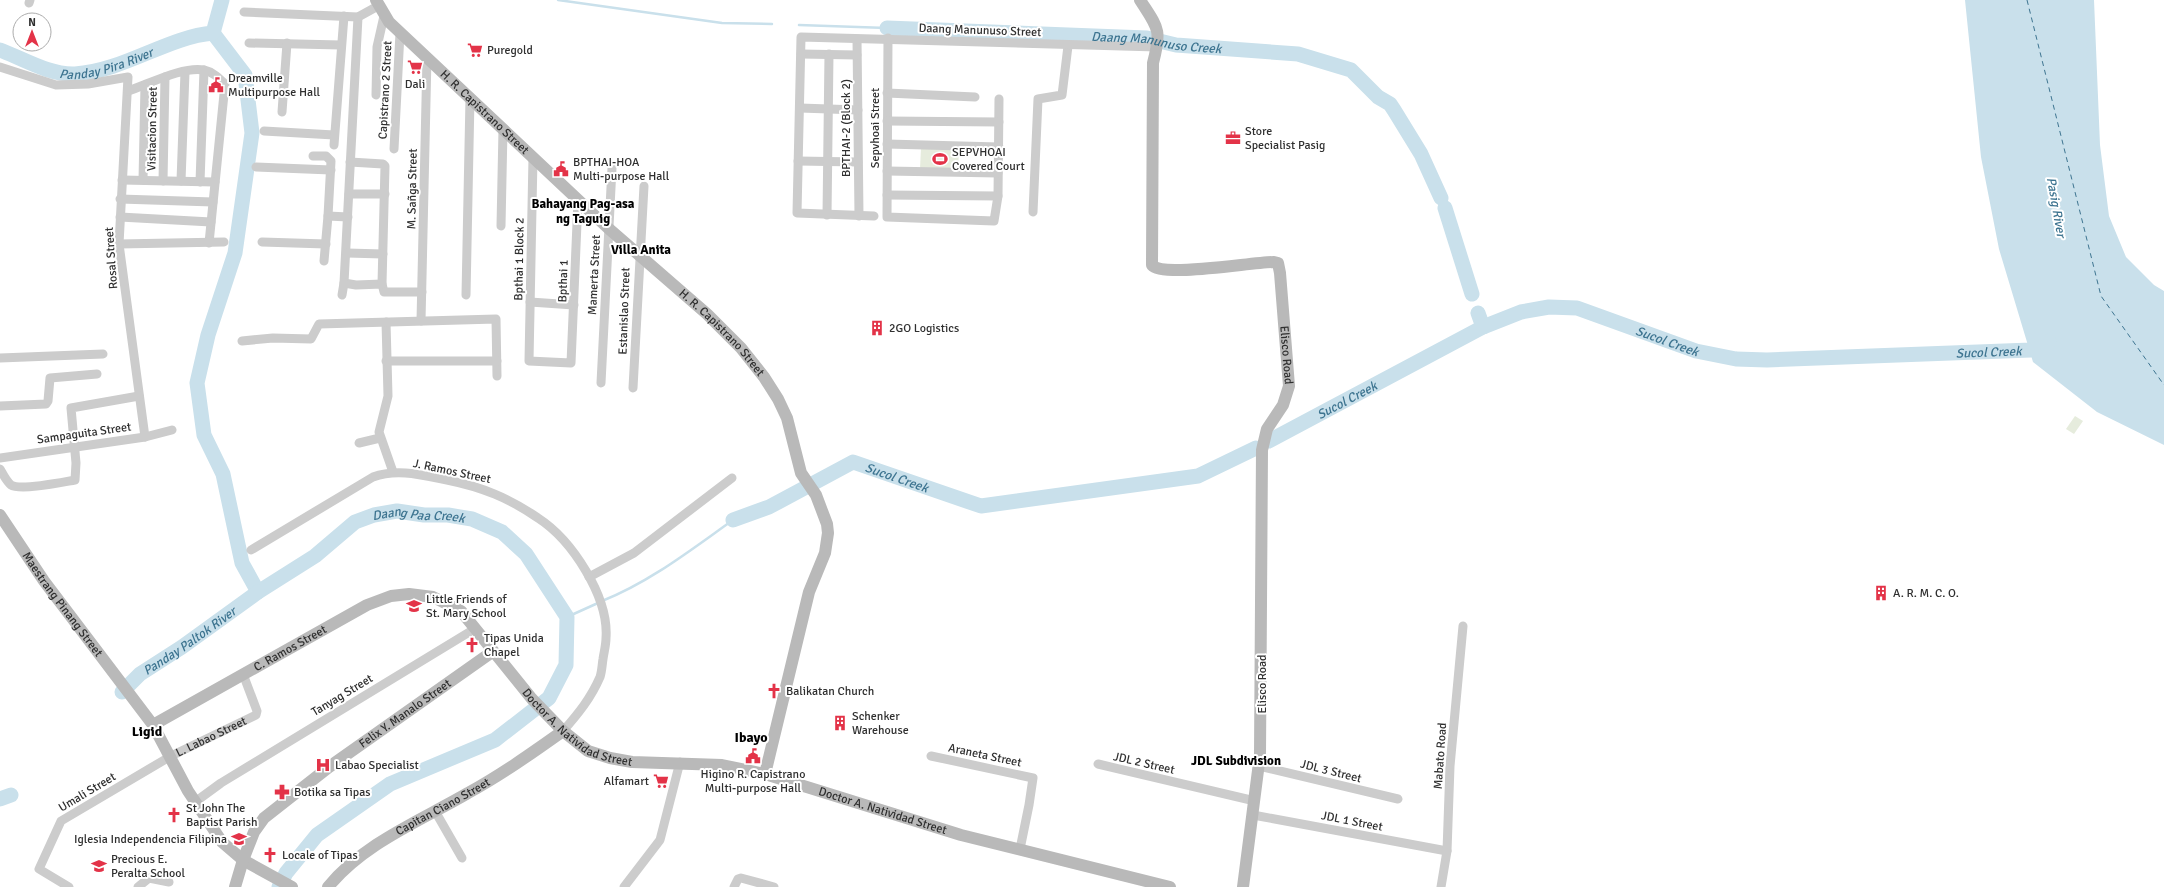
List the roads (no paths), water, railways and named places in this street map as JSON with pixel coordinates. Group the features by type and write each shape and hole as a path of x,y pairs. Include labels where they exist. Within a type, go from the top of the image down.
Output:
{"main road":[{"path":"1140,0 1158,28 1158,43"},
{"name":"H. R. Capistrano Street","path":"379,7 400,32 578,200 707,314 741,348 764,377 787,418 805,479 813,491 827,524 828,539 825,554 809,592 765,774"},
{"name":"Elisco Road","path":"1158,43 1153,63 1152,264 1158,270 1186,270 1274,262 1278,263 1280,273 1289,386 1283,405 1267,429 1262,450 1262,712 1259,766 1243,887"},
{"name":"Maestrang Pinang Street","path":"0,515 44,581 153,725 195,802 222,842 243,860 288,885"},
{"name":"C. Ramos Street","path":"153,725 367,604 391,596 409,594 433,597 461,610 476,628"},
{"path":"476,628 492,652"},
{"name":"Doctor A. Natividad Street","path":"492,652 532,699 563,731 588,751 610,758 632,762 680,762 722,765 765,774 961,835 1170,887"},
{"name":"Felix Y. Manalo Street","path":"235,887 243,860 254,832 264,818 329,767 492,652"},
{"name":"Capitan Ciano Street","path":"328,887 342,870 397,831 469,793 563,731"}],"street":[{"path":"244,12 358,17 379,7 380,41 377,47 376,95"},
{"path":"334,146 344,16"},
{"path":"342,295 347,253 350,162 358,17"},
{"name":"Capistrano 2 Street","path":"394,149 400,32"},
{"name":"Daang Manunuso Street","path":"801,54 802,37 857,39 888,38 1068,46 1158,43"},
{"name":"Sepvhoai Street","path":"888,38 887,217 992,222 996,218 998,196"},
{"name":"BPTHAI-2 (Block 2)","path":"857,39 858,216"},
{"path":"249,42 341,45"},
{"path":"282,112 287,43"},
{"path":"1033,212 1038,99 1062,95 1068,46"},
{"path":"857,55 801,54 798,214 874,216"},
{"path":"827,215 829,54"},
{"name":"M. Sañga Street","path":"421,321 427,57"},
{"name":"Rosal Street","path":"0,67 56,84 88,84 128,77 120,199 119,244 145,436"},
{"path":"200,182 204,70"},
{"path":"128,91 185,72 204,70 216,75 225,84 209,243"},
{"path":"182,181 185,72"},
{"name":"Visitacion Street","path":"163,181 165,78"},
{"path":"143,180 145,85"},
{"path":"888,93 975,97"},
{"path":"466,295 470,98"},
{"path":"887,195 998,196 999,99"},
{"path":"800,108 858,110"},
{"path":"887,121 999,122"},
{"path":"501,226 503,129"},
{"path":"264,131 334,135"},
{"path":"887,144 999,147"},
{"path":"313,156 330,158 331,170 324,261"},
{"name":"Bpthai 1 Block 2","path":"533,157 529,361 572,363"},
{"path":"798,161 858,162"},
{"path":"350,162 385,165 382,284 384,292 422,292"},
{"path":"256,167 331,170"},
{"name":"Mamerta Street","path":"601,383 612,168"},
{"path":"887,171 998,173"},
{"path":"122,180 215,182"},
{"name":"Estanislao Street","path":"633,388 639,254 644,186"},
{"path":"349,194 385,194"},
{"path":"120,199 213,202"},
{"name":"Bpthai 1","path":"572,363 578,200"},
{"path":"328,216 348,217"},
{"path":"120,217 211,222"},
{"path":"119,244 224,242"},
{"path":"262,242 326,244"},
{"path":"347,253 383,254"},
{"path":"344,283 382,284"},
{"path":"530,302 574,305"},
{"path":"242,341 273,338 312,340 319,324 496,319 497,376"},
{"path":"386,322 388,396 379,432 393,472"},
{"path":"0,358 103,354"},
{"path":"386,361 497,361"},
{"path":"0,406 46,404 48,401 50,378 97,374"},
{"path":"0,469 9,482 14,486 39,485 74,480 76,463 71,408 139,396"},
{"name":"Sampaguita Street","path":"0,458 75,448 172,430"},
{"path":"359,443 380,438"},
{"name":"J. Ramos Street","path":"251,550 373,477 393,472 456,482 495,493 540,518 564,541 589,577 599,598 606,637 600,675 587,703 563,731"},
{"path":"589,577 634,553 732,478"},
{"name":"Mabato Road","path":"1441,887 1447,851 1450,766 1463,626"},
{"name":"Tanyag Street","path":"195,802 221,783 476,628"},
{"name":"L. Labao Street","path":"171,756 256,715 257,711 243,674"},
{"name":"Umali Street","path":"69,887 38,869 61,821 171,756"},
{"name":"Araneta Street","path":"931,756 1033,778 1030,805 1020,849"},
{"path":"624,887 660,840 680,762"},
{"name":"JDL 2 Street","path":"1098,764 1255,801"},
{"name":"JDL 3 Street","path":"1259,766 1398,799"},
{"path":"435,811 462,858"},
{"name":"JDL 1 Street","path":"1253,814 1447,851"},
{"path":"138,887 142,881 149,878 169,882"},
{"path":"734,887 738,879 741,878 774,887"}],"water":[{"name":"Pasig River","path":"1965,0 2094,0 2100,145 2109,216 2126,257 2154,285 2164,291 2164,445 2097,412 2033,362 1999,249 1981,157"},
{"path":"7,791 11,800 0,805 0,792"}],"waterway":[{"name":"Daang Paa Creek","path":"213,33 222,0"},
{"name":"Daang Manunuso Creek","path":"558,0 722,23 772,24"},
{"name":"Daang Manunuso Creek","path":"799,25 887,28"},
{"name":"Daang Manunuso Creek","path":"887,28 1147,38 1176,45 1298,54 1351,70 1378,97 1390,104 1421,154 1441,198"},
{"name":"Daang Paa Creek","path":"213,33 245,75 252,133 235,253 208,335 197,383 204,435 223,474 242,563 258,592 315,556 355,522 374,515 397,511 424,515 448,515 472,519 502,532 526,554 567,617 566,665 549,698 495,740 390,784 317,835 286,873 279,887"},
{"name":"Panday Pira River","path":"0,50 46,69 65,74 75,74 93,72 111,67 179,41 213,33"},
{"name":"Daang Manunuso Creek","path":"1445,208 1472,294"},
{"name":"Sucol Creek","path":"1269,441 1483,327 1521,312 1549,307 1577,308 1696,351 1736,359 1767,360 2031,350 2049,341"},
{"name":"Daang Manunuso Creek","path":"1478,313 1483,327"},
{"name":"Sucol Creek","path":"733,520 769,507 853,462 981,506 1198,476 1256,448"},
{"name":"Sucol Creek","path":"602,601 654,575 733,520"},
{"name":"Panday Paltok River","path":"122,692 140,674 182,647 258,592"},
{"name":"Sucol Creek","path":"567,617 598,603"},
{"name":"Panday Paltok River","path":"0,799 11,795"}],"place":[{"name":"Puregold","path":"475,50"},
{"name":"Dali","path":"415,67"},
{"name":"Dreamville Multipurpose Hall","path":"216,85"},
{"name":"Store Specialist Pasig","path":"1233,138"},
{"name":"SEPVHOAI Covered Court","path":"940,159"},
{"name":"BPTHAI-HOA Multi-purpose Hall","path":"561,169"},
{"name":"2GO Logistics","path":"877,328"},
{"name":"A. R. M. C. O.","path":"1881,593"},
{"name":"Little Friends of St. Mary School","path":"414,606"},
{"name":"Tipas Unida Chapel","path":"472,645"},
{"name":"Balikatan Church","path":"774,691"},
{"name":"Schenker Warehouse","path":"840,723"},
{"name":"Higino R. Capistrano Multi-purpose Hall","path":"753,756"},
{"name":"Labao Specialist","path":"323,765"},
{"name":"Alfamart","path":"661,781"},
{"name":"Botika sa Tipas","path":"282,792"},
{"name":"St John The Baptist Parish","path":"174,815"},
{"name":"Iglesia Independencia Filipina","path":"239,839"},
{"name":"Locale of Tipas","path":"270,855"},
{"name":"Precious E. Peralta School","path":"99,866"}],"district":[{"name":"Bahayang Pag-asa ng Taguig","path":"583,210"},
{"name":"Villa Anita","path":"641,249"},
{"name":"Ligid","path":"147,731"},
{"name":"Ibayo","path":"751,737"},
{"name":"JDL Subdivision","path":"1236,760"}]}
